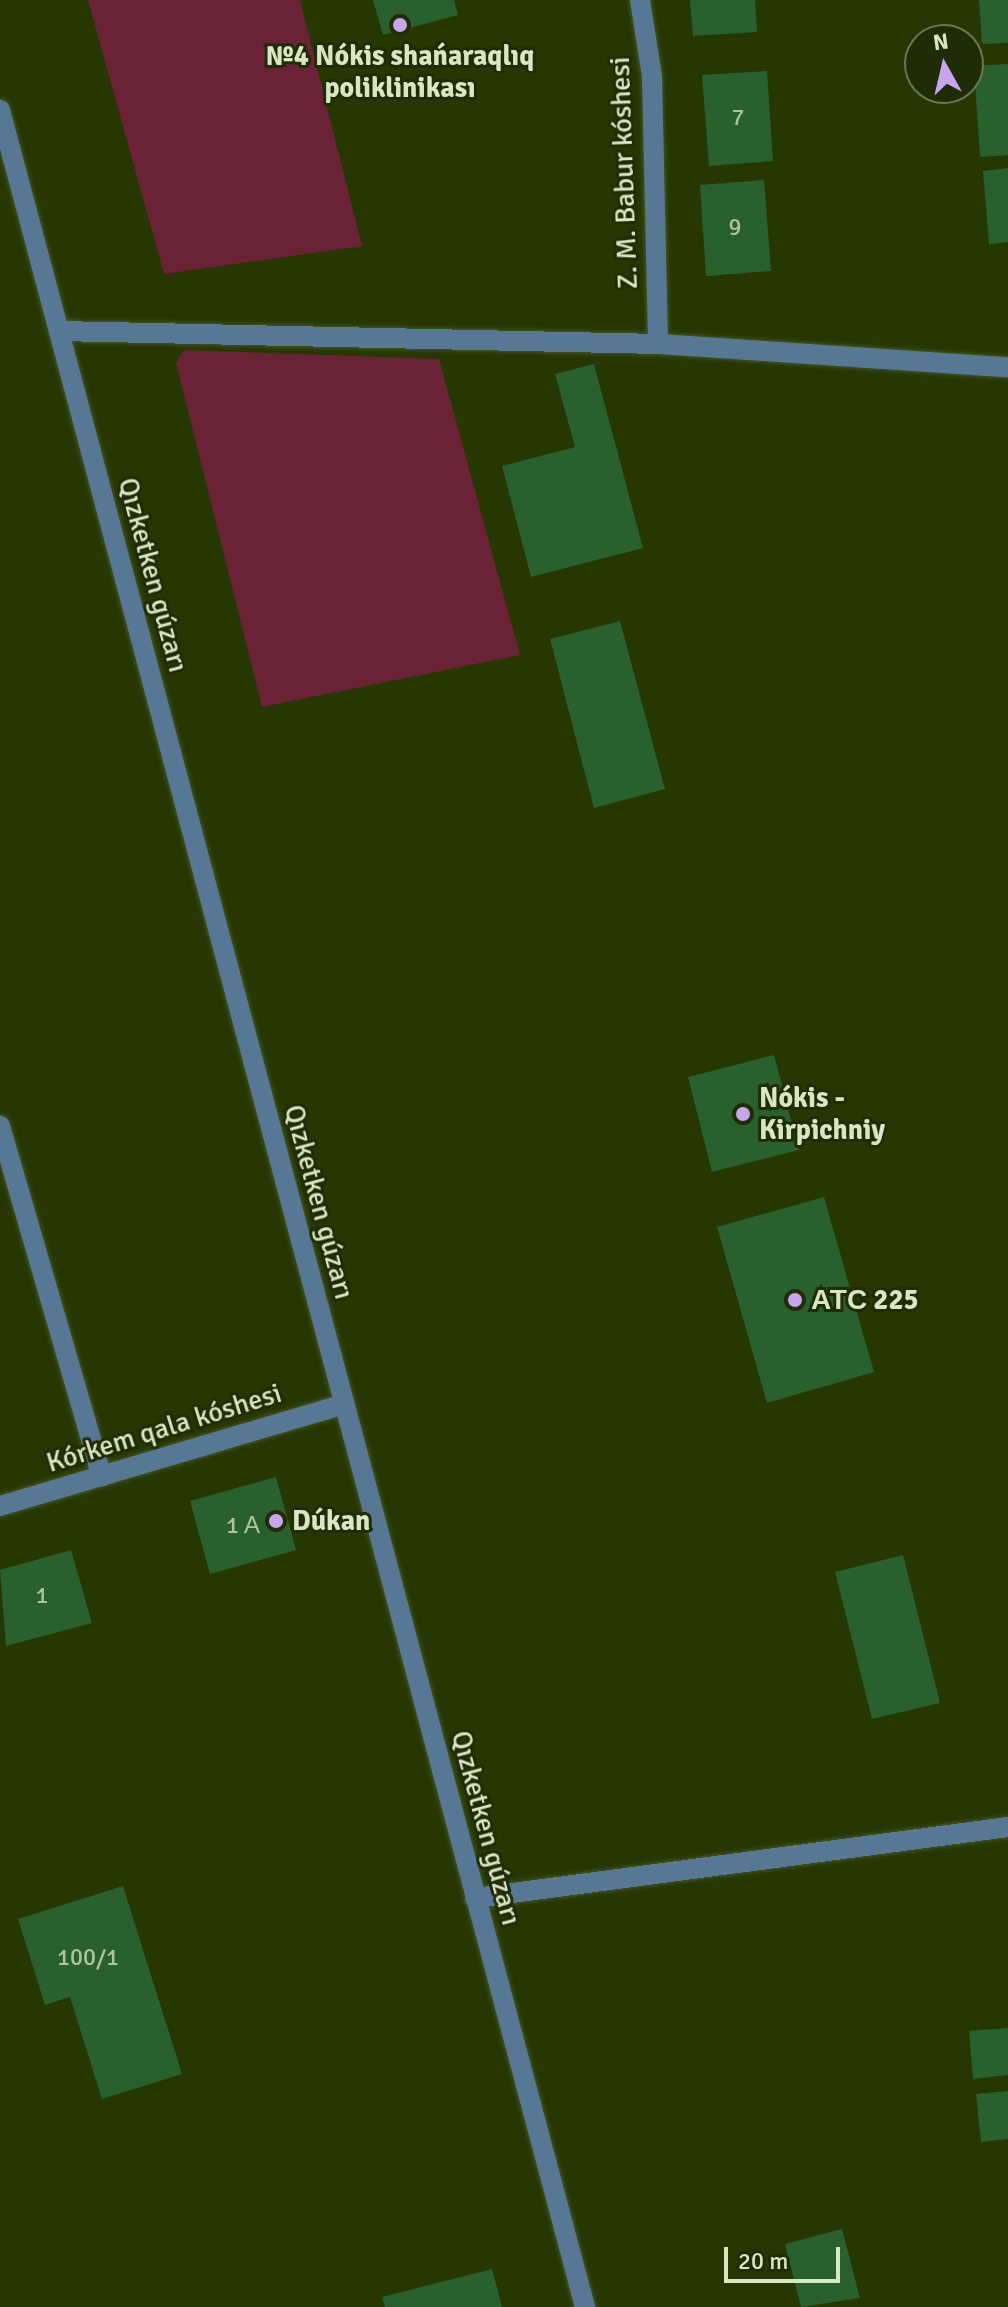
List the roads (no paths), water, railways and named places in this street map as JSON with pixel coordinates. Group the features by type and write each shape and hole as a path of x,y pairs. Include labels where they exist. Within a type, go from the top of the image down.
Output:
{"street":[{"name":"Z. M. Babur kóshesi","path":"640,0 652,77 658,344"},
{"name":"Qızketken gúzarı","path":"0,110 585,2307"},
{"path":"59,331 658,344 1008,367"},
{"path":"0,1126 102,1476"},
{"name":"Kórkem qala kóshesi","path":"0,1506 344,1404"},
{"path":"475,1898 1008,1827"}],"place":[{"name":"№4 Nókis shańaraqlıq poliklinikası","path":"400,25"},
{"name":"Nókis - Kirpichniy","path":"743,1114"},
{"name":"АТС 225","path":"795,1300"},
{"name":"Dúkan","path":"276,1521"}]}
